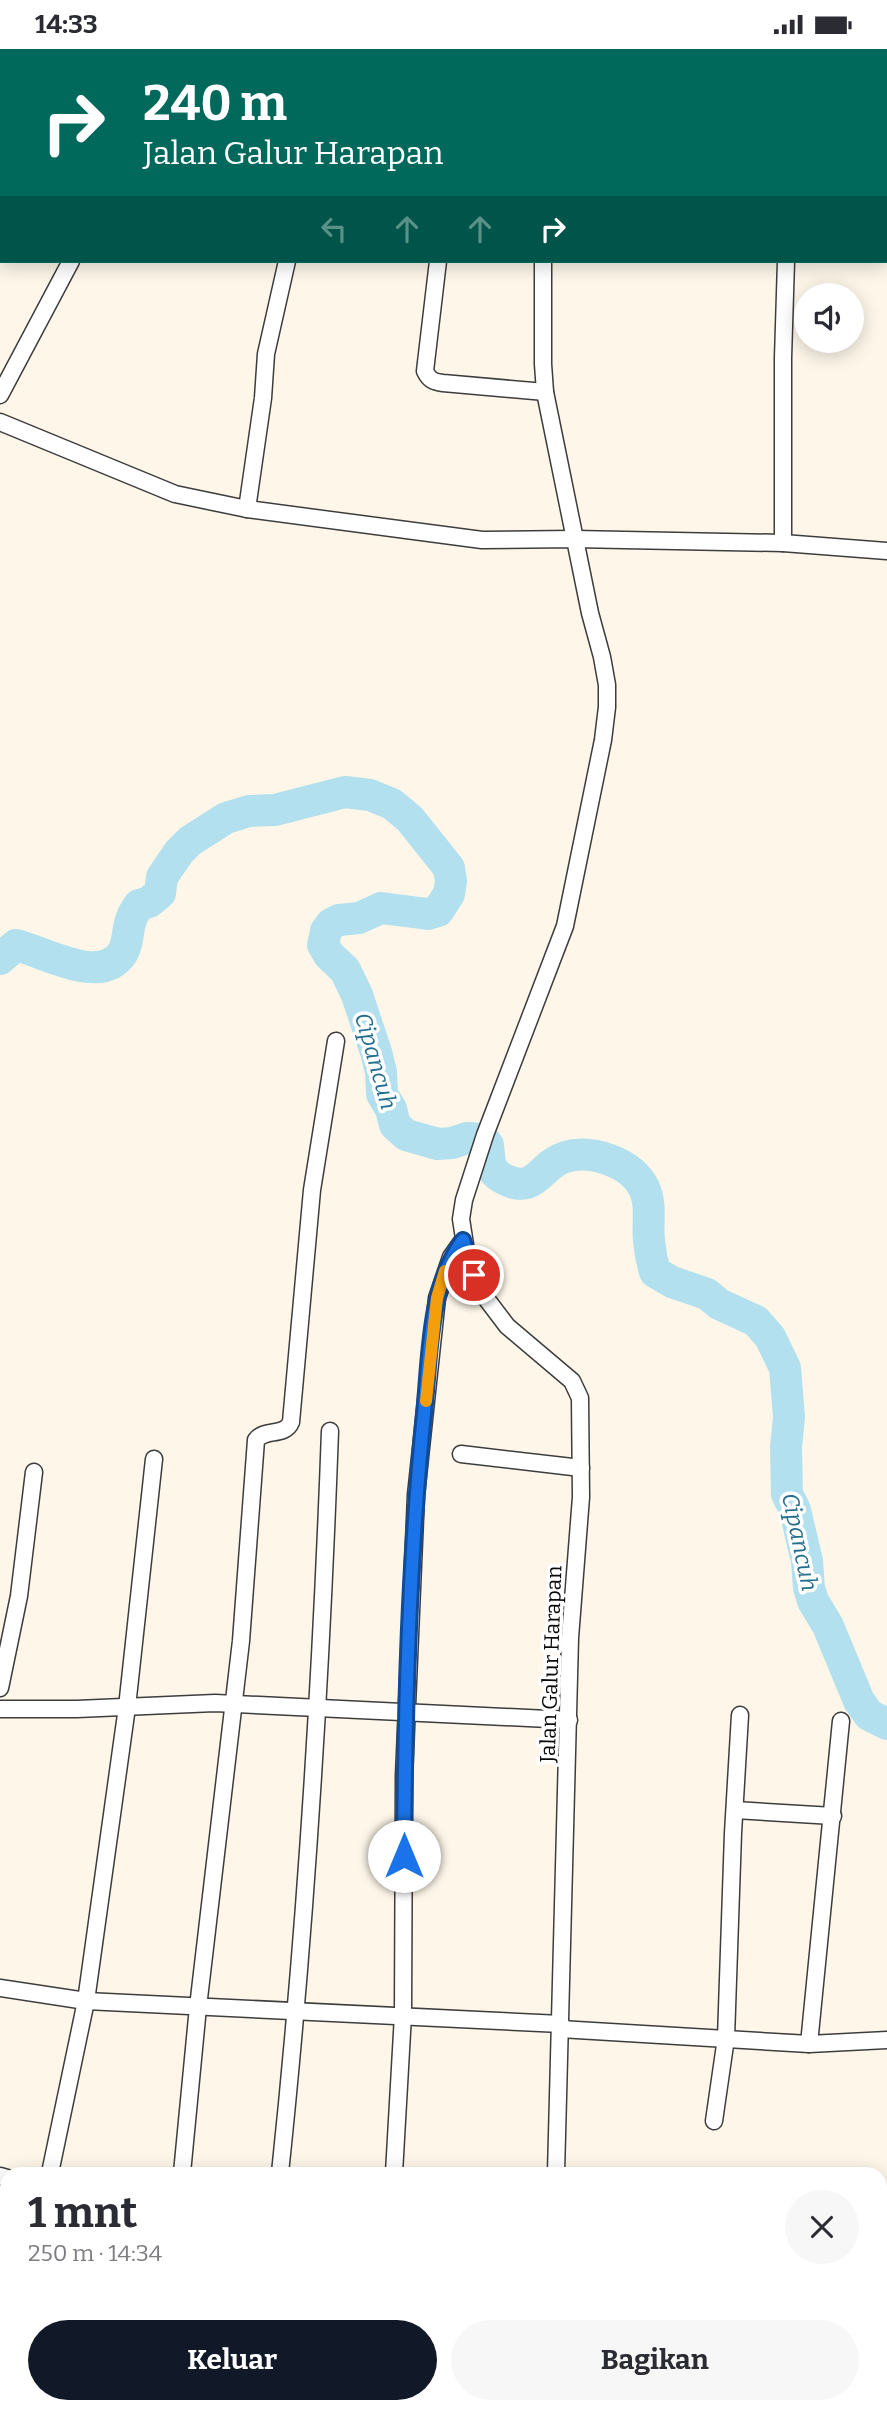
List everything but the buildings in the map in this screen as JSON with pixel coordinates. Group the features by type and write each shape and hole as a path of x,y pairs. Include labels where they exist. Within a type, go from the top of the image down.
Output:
{"street":[{"path":"0,395 70,263"},
{"path":"247,509 263,398 266,354 287,263"},
{"path":"438,263 425,371 428,376 443,383 545,392"},
{"name":"Jalan Galur Harapan","path":"543,263 545,392 607,685 603,740 565,926 485,1135 464,1200 461,1219 463,1240 474,1275 494,1310 507,1326 560,1369 577,1388 581,1408 582,1468 570,1638 556,2167"},
{"path":"783,543 786,263"},
{"path":"0,422 175,494 247,509 482,540 783,543 887,551"},
{"path":"183,2167 198,2007 234,1705 257,1440 262,1434 285,1430 291,1422 312,1190 336,1041"},
{"path":"394,2167 403,2015 404,1776 416,1495 437,1298 451,1257 463,1240"},
{"path":"281,2167 297,2010 317,1708 330,1431"},
{"path":"461,1454 582,1468"},
{"path":"51,2167 86,2001 127,1707 154,1459"},
{"path":"0,1688 19,1596 34,1472"},
{"path":"0,1709 234,1705 569,1720"},
{"path":"714,2121 726,2038 740,1715"},
{"path":"809,2043 841,1721"},
{"path":"735,1810 833,1816"},
{"path":"0,1988 86,2001 403,2015 809,2043 887,2040"}],"waterway":[{"name":"Cipancuh","path":"0,959 16,945 57,960 88,967 102,967 114,962 125,948 134,913 139,905 149,902 160,893 162,877 179,852 190,841 226,818 249,811 275,810 345,792 370,795 392,804 410,819 449,868 449,894 438,911 428,914 381,908 359,918 339,920 331,924 326,931 323,945 329,955 345,970 357,995 376,1052 381,1072 382,1094 391,1109 395,1125 406,1135 438,1144 467,1138 483,1139 488,1145 493,1170 500,1177 516,1183 531,1181 556,1161 575,1155 598,1156 620,1165 638,1179 646,1194 649,1207 649,1241 655,1272 672,1282 707,1294 719,1304 756,1321 770,1337 785,1368 789,1417 786,1447 787,1494 795,1510 807,1561 809,1588 859,1701 869,1715 887,1724"}],"slow traffic":[{"path":"426,1401 437,1298 445,1271"}],"route":[{"path":"404,1856 404,1776 416,1495 437,1298 451,1257 463,1240 474,1275"}]}
